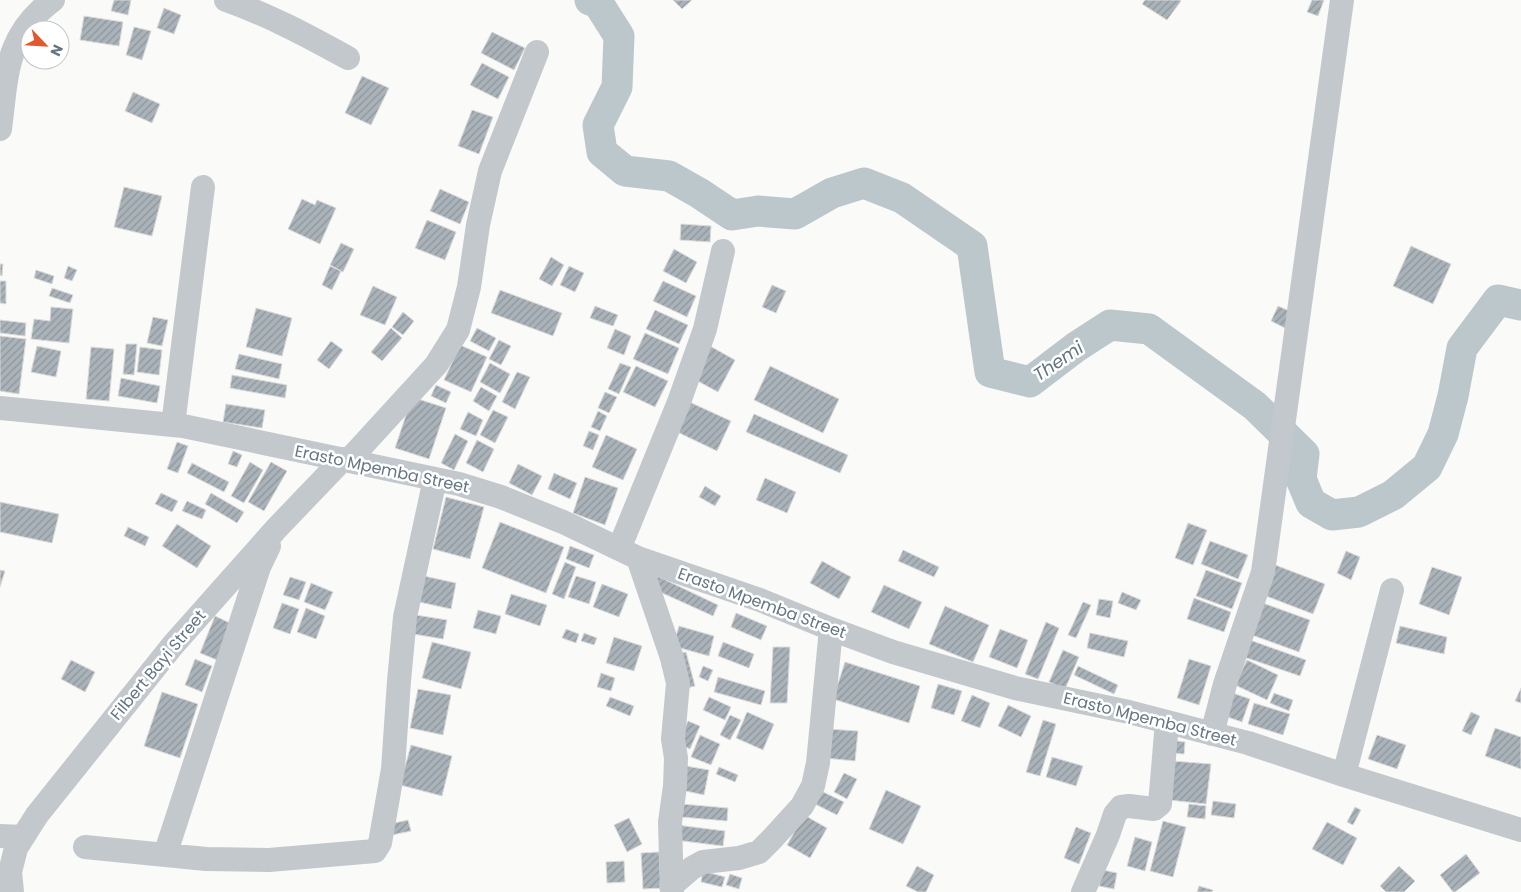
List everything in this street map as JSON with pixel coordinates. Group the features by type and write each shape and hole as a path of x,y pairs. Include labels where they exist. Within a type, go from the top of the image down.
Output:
{"street":[{"path":"0,129 10,56 22,31 39,10 53,0"},
{"path":"226,0 256,11 348,58"},
{"path":"1212,734 1230,668 1263,572 1342,0"},
{"name":"Filbert Bayi Street","path":"12,892 10,872 16,848 11,837 37,815 173,645 276,529 346,460 436,365 458,330 469,287 478,225 490,171 537,52"},
{"path":"173,425 203,187"},
{"path":"672,889 670,822 676,786 676,758 673,739 678,683 672,658 628,553 704,328 724,251"},
{"name":"Erasto Mpemba Street","path":"0,408 173,425 435,479 501,497 563,522 628,553 760,600 894,652 1015,688 1167,722 1248,743 1521,830"},
{"path":"85,847 206,859 269,860 375,851 380,843 393,769 405,617 435,479"},
{"path":"165,855 259,567 276,529"},
{"path":"1344,775 1392,590"},
{"path":"672,889 692,868 704,862 739,858 759,852 802,806 813,786 818,763 831,629"},
{"path":"1083,892 1115,814 1121,807 1154,809 1160,804 1167,722"}],"building":[{"path":"114,0 131,0 128,15 111,11"},
{"path":"673,0 692,0 682,9"},
{"path":"1145,0 1181,1 1167,20 1142,4"},
{"path":"1312,0 1324,0 1318,16 1307,12"},
{"path":"164,8 181,15 174,34 157,28"},
{"path":"84,16 123,22 119,46 80,40"},
{"path":"134,27 151,31 142,60 126,55"},
{"path":"492,32 525,48 514,70 481,53"},
{"path":"482,63 509,77 498,99 470,85"},
{"path":"362,76 389,88 371,125 345,113"},
{"path":"133,92 160,104 152,123 125,111"},
{"path":"472,110 493,117 479,154 458,146"},
{"path":"124,187 162,196 152,236 114,227"},
{"path":"440,189 469,202 460,224 430,211"},
{"path":"302,199 315,205 317,200 336,208 320,244 288,229"},
{"path":"427,220 456,232 445,260 415,248"},
{"path":"681,224 711,226 710,242 680,240"},
{"path":"341,243 354,249 343,272 330,265"},
{"path":"1411,246 1451,264 1433,304 1393,286"},
{"path":"674,249 697,262 686,283 663,271"},
{"path":"551,257 564,265 552,286 539,279"},
{"path":"0,264 3,264 2,276 0,275"},
{"path":"68,266 77,270 72,281 64,278"},
{"path":"330,266 341,271 332,290 322,285"},
{"path":"569,266 584,273 575,292 560,285"},
{"path":"36,270 54,276 52,284 34,278"},
{"path":"0,281 6,281 6,304 0,303"},
{"path":"663,281 696,296 687,317 653,301"},
{"path":"772,285 786,291 776,313 762,307"},
{"path":"373,286 397,297 385,325 360,315"},
{"path":"52,288 73,295 70,303 49,296"},
{"path":"500,290 562,313 553,336 491,313"},
{"path":"595,306 618,315 613,326 590,318"},
{"path":"1278,306 1296,314 1289,330 1271,321"},
{"path":"51,307 73,309 69,343 31,339 34,319 50,321"},
{"path":"256,308 292,318 282,356 246,347"},
{"path":"655,310 688,325 679,344 646,329"},
{"path":"403,312 414,321 403,335 392,327"},
{"path":"153,317 168,320 162,346 147,343"},
{"path":"0,320 26,323 25,336 0,333"},
{"path":"391,328 402,338 382,361 371,352"},
{"path":"477,328 496,338 489,351 470,341"},
{"path":"615,329 631,336 624,355 607,348"},
{"path":"645,333 679,348 668,374 633,359"},
{"path":"0,336 26,339 19,394 0,391"},
{"path":"499,340 511,346 501,365 489,359"},
{"path":"331,341 343,350 329,369 317,360"},
{"path":"126,344 137,344 134,375 123,374"},
{"path":"460,345 487,357 471,392 444,380"},
{"path":"37,346 61,351 56,377 31,372"},
{"path":"710,346 735,360 718,392 692,378"},
{"path":"91,347 114,349 109,401 86,399"},
{"path":"140,347 162,350 159,375 137,372"},
{"path":"239,354 282,364 279,379 235,369"},
{"path":"490,363 510,374 500,393 480,382"},
{"path":"620,363 631,367 619,394 608,389"},
{"path":"636,366 668,381 655,407 623,392"},
{"path":"770,366 839,399 823,433 754,400"},
{"path":"517,372 530,377 515,409 502,402"},
{"path":"232,375 287,385 285,398 230,388"},
{"path":"121,378 160,386 157,403 118,396"},
{"path":"436,385 451,392 446,403 431,396"},
{"path":"481,387 497,396 489,411 473,401"},
{"path":"605,392 617,397 609,413 598,408"},
{"path":"412,397 446,408 429,459 395,448"},
{"path":"685,400 731,421 717,451 671,429"},
{"path":"226,404 265,410 262,428 223,422"},
{"path":"493,410 508,417 495,443 480,435"},
{"path":"598,411 607,416 600,431 591,427"},
{"path":"468,412 483,420 476,436 460,429"},
{"path":"754,414 848,455 840,473 746,432"},
{"path":"589,431 599,435 593,450 583,446"},
{"path":"455,434 468,441 454,470 441,463"},
{"path":"606,435 637,449 623,480 592,467"},
{"path":"477,440 494,449 483,472 466,463"},
{"path":"177,442 188,446 178,473 167,469"},
{"path":"233,451 242,455 237,467 228,464"},
{"path":"250,462 263,470 244,503 231,496"},
{"path":"271,462 287,471 264,511 248,502"},
{"path":"192,463 229,482 224,492 187,473"},
{"path":"518,464 542,476 532,495 509,483"},
{"path":"554,473 577,483 570,499 548,489"},
{"path":"585,477 618,488 605,525 573,513"},
{"path":"765,478 796,492 787,513 756,500"},
{"path":"705,486 721,496 715,506 699,497"},
{"path":"161,493 178,501 172,512 155,504"},
{"path":"211,493 244,512 237,523 205,504"},
{"path":"446,497 484,507 470,559 433,549"},
{"path":"187,501 206,510 202,519 182,511"},
{"path":"0,502 59,514 52,543 0,532"},
{"path":"500,522 564,547 546,593 482,568"},
{"path":"1188,523 1207,530 1193,565 1175,558"},
{"path":"177,524 211,546 197,568 162,546"},
{"path":"128,527 149,537 145,546 124,536"},
{"path":"1210,541 1248,555 1238,579 1201,564"},
{"path":"570,546 594,555 589,568 566,559"},
{"path":"903,550 939,567 934,577 898,561"},
{"path":"1346,551 1360,557 1351,580 1337,573"},
{"path":"822,561 851,577 839,599 810,583"},
{"path":"565,562 576,567 564,599 552,594"},
{"path":"1270,563 1325,584 1313,614 1258,593"},
{"path":"1432,567 1462,577 1449,615 1419,604"},
{"path":"0,570 5,571 0,587"},
{"path":"1206,570 1242,583 1232,609 1196,596"},
{"path":"655,575 718,605 713,616 649,587"},
{"path":"424,576 456,583 451,609 419,602"},
{"path":"576,576 596,582 589,604 568,597"},
{"path":"290,577 306,582 299,600 283,595"},
{"path":"311,583 333,592 325,610 304,602"},
{"path":"602,584 628,594 619,617 593,607"},
{"path":"884,585 922,602 909,629 871,612"},
{"path":"1122,592 1141,600 1136,610 1118,603"},
{"path":"511,594 547,605 540,626 505,614"},
{"path":"1194,598 1231,612 1224,632 1187,619"},
{"path":"1099,599 1113,601 1110,618 1096,615"},
{"path":"1083,602 1091,605 1076,638 1068,635"},
{"path":"1260,602 1310,620 1299,652 1249,634"},
{"path":"282,603 299,609 290,634 273,628"},
{"path":"945,606 989,625 973,662 929,644"},
{"path":"306,608 325,616 316,639 297,632"},
{"path":"478,610 501,616 496,634 473,628"},
{"path":"736,613 767,626 761,640 731,627"},
{"path":"416,615 447,620 443,639 413,634"},
{"path":"215,616 232,624 217,660 200,653"},
{"path":"1046,622 1059,628 1038,679 1025,674"},
{"path":"679,626 714,636 709,656 673,646"},
{"path":"1400,626 1447,637 1444,654 1396,643"},
{"path":"566,629 579,634 576,643 562,638"},
{"path":"1000,629 1028,640 1017,668 989,657"},
{"path":"584,633 597,638 594,645 581,641"},
{"path":"1090,633 1128,641 1124,657 1087,648"},
{"path":"614,637 642,646 634,671 606,663"},
{"path":"1247,639 1306,660 1300,676 1241,656"},
{"path":"432,642 471,652 461,689 422,678"},
{"path":"723,642 754,654 749,668 718,656"},
{"path":"773,647 790,647 787,703 770,703"},
{"path":"1063,650 1079,657 1065,689 1049,682"},
{"path":"686,652 695,686 683,689 674,655"},
{"path":"195,659 212,666 202,692 185,685"},
{"path":"1189,659 1211,666 1199,705 1177,698"},
{"path":"71,660 95,672 85,692 61,679"},
{"path":"1247,660 1278,675 1267,700 1235,685"},
{"path":"845,662 920,686 909,723 833,699"},
{"path":"703,666 713,670 708,681 699,677"},
{"path":"1078,666 1118,685 1114,694 1074,675"},
{"path":"601,673 615,678 611,691 597,687"},
{"path":"718,677 765,691 761,705 714,692"},
{"path":"938,684 962,691 954,715 931,708"},
{"path":"1521,688 1521,703 1515,701"},
{"path":"418,689 451,695 443,735 410,728"},
{"path":"1227,691 1250,699 1242,722 1219,714"},
{"path":"162,692 198,704 180,758 144,746"},
{"path":"1274,693 1293,700 1289,711 1270,703"},
{"path":"972,695 990,703 980,728 961,721"},
{"path":"610,697 634,706 630,716 606,706"},
{"path":"709,697 731,707 725,720 703,710"},
{"path":"1254,703 1290,714 1283,735 1248,724"},
{"path":"1008,705 1031,716 1021,737 998,726"},
{"path":"747,712 774,724 763,750 736,738"},
{"path":"1471,712 1480,716 1471,735 1462,731"},
{"path":"730,715 741,720 730,740 720,735"},
{"path":"1043,720 1056,724 1040,776 1026,772"},
{"path":"688,721 700,726 690,749 678,744"},
{"path":"1495,728 1521,737 1521,769 1485,756"},
{"path":"828,729 858,731 855,761 825,758"},
{"path":"700,735 720,744 711,765 691,757"},
{"path":"1377,735 1406,745 1397,769 1368,759"},
{"path":"1170,740 1185,742 1184,754 1169,753"},
{"path":"411,745 452,756 442,796 400,785"},
{"path":"1052,757 1083,766 1076,786 1046,777"},
{"path":"1173,761 1211,764 1206,804 1169,800"},
{"path":"686,766 709,770 704,795 681,790"},
{"path":"719,767 738,775 735,782 716,774"},
{"path":"844,773 857,779 847,799 834,792"},
{"path":"817,789 844,802 837,815 811,802"},
{"path":"886,790 921,806 903,844 869,829"},
{"path":"1213,801 1236,804 1234,818 1211,815"},
{"path":"682,804 728,808 727,821 681,817"},
{"path":"1189,804 1206,806 1205,819 1187,817"},
{"path":"1355,807 1361,810 1353,825 1347,822"},
{"path":"804,815 827,828 810,858 787,845"},
{"path":"629,818 642,844 627,852 614,825"},
{"path":"408,820 411,831 392,835 390,824"},
{"path":"1163,821 1186,827 1173,877 1150,871"},
{"path":"1327,822 1357,838 1343,865 1312,849"},
{"path":"677,825 725,831 723,846 675,840"},
{"path":"1076,827 1091,833 1079,864 1064,858"},
{"path":"1135,837 1152,842 1145,871 1127,866"},
{"path":"659,852 661,888 643,889 641,853"},
{"path":"1466,854 1480,873 1453,892 1440,875"},
{"path":"624,861 625,882 607,883 606,862"},
{"path":"917,866 934,875 926,892 918,892 906,886"},
{"path":"1399,866 1415,881 1404,892 1386,892 1380,886"},
{"path":"1103,870 1117,873 1114,889 1099,886"},
{"path":"703,871 725,877 722,887 701,882"},
{"path":"730,874 742,878 739,889 726,885"},
{"path":"1199,886 1213,890 1212,892 1197,892"}],"waterway":[{"name":"Themi","path":"590,0 598,3 619,36 617,87 598,125 602,152 625,171 669,176 732,215 758,211 795,214 832,193 864,183 902,198 972,246 990,372 1030,382 1076,347 1110,325 1149,329 1255,406 1304,454 1301,479 1311,503 1332,515 1359,512 1393,495 1427,467 1443,434 1453,396 1462,348 1498,300 1521,305"}]}
